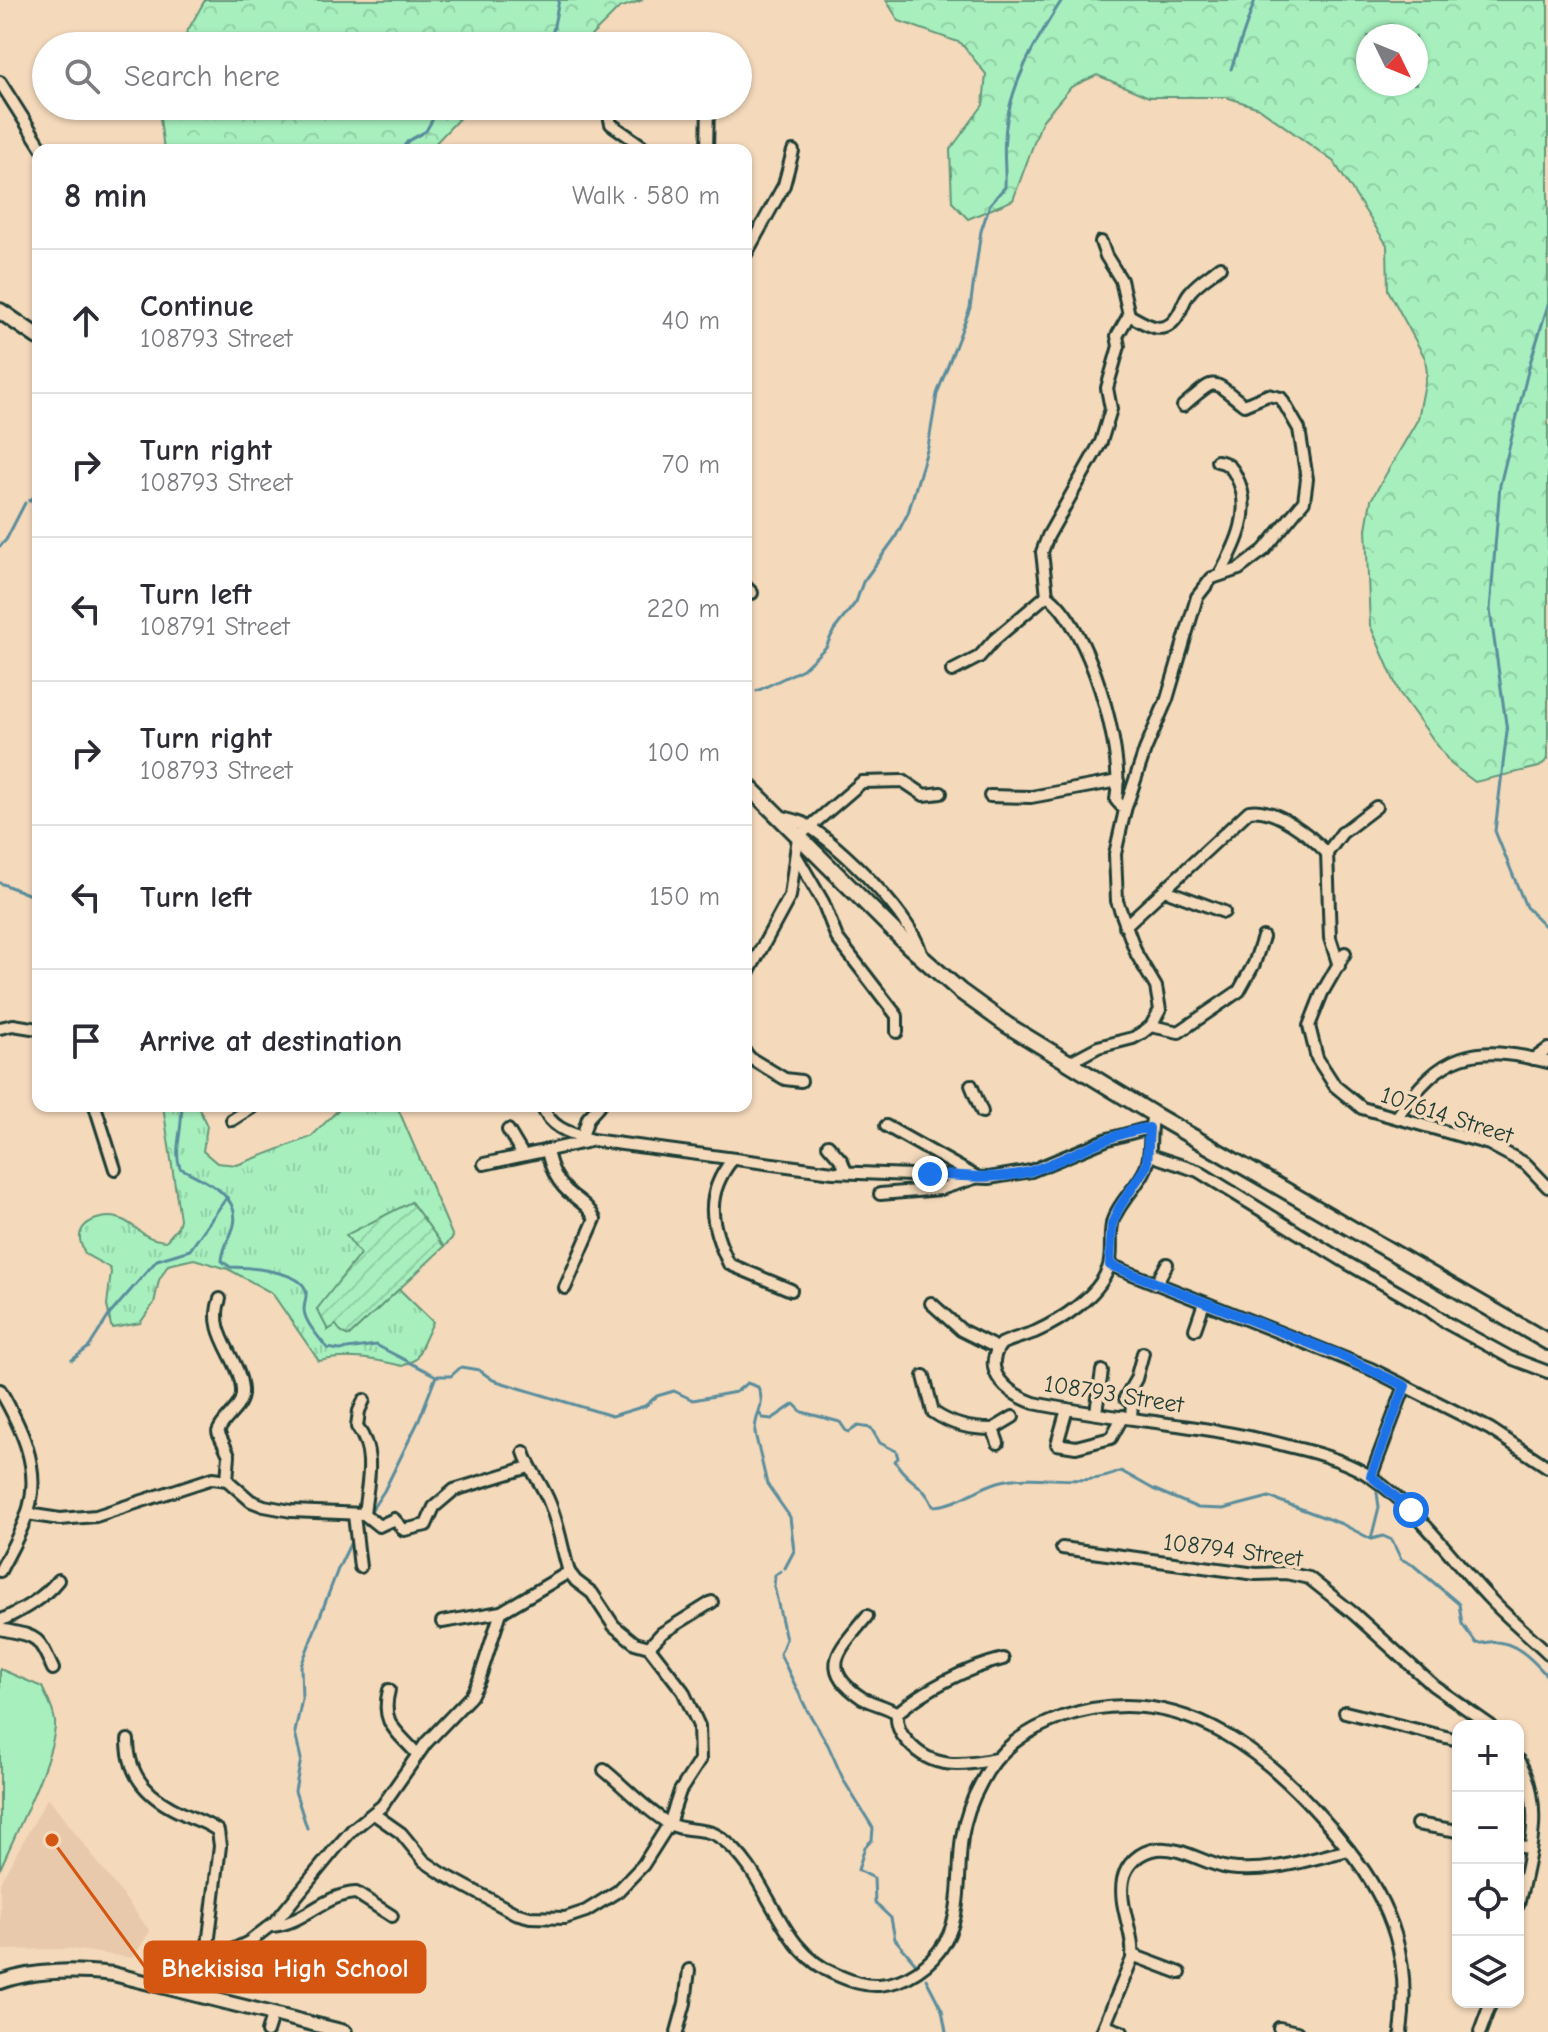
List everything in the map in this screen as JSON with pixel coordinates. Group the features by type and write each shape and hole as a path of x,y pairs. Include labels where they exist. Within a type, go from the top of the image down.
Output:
{"main road":[{"path":"0,311 32,333"},
{"path":"752,790 778,816 804,832 922,958 1007,1025 1151,1121 1548,1342"}],"street":[{"path":"0,82 39,144"},
{"path":"610,120 611,124 639,144"},
{"path":"707,144 708,120"},
{"path":"752,243 784,185 793,151"},
{"path":"1101,242 1121,280 1129,315 1117,336 1119,346 1107,388 1111,409 1101,442 1042,552 1047,595 1057,603 1086,648 1114,743 1118,781 1116,800 1125,810"},
{"path":"1129,315 1152,328 1169,326 1191,290 1220,267"},
{"path":"1068,1063 1098,1047 1133,1038 1151,1026 1160,1010 1156,987 1125,926 1117,901 1115,854 1125,810 1145,750 1167,699 1197,597 1212,578 1239,569 1264,550 1304,501 1307,479 1299,429 1281,398 1268,395 1244,405 1217,383 1207,385 1183,406"},
{"path":"1217,461 1225,462 1234,472 1244,511 1241,530 1220,574"},
{"path":"952,671 979,657 994,640 1047,595"},
{"path":"752,966 790,896 804,832 867,781 897,780 906,782 924,795 941,793"},
{"path":"990,796 1031,797 1118,781"},
{"path":"1327,853 1342,833 1376,807"},
{"path":"1125,926 1243,815 1253,810 1282,819 1310,835 1327,853 1331,911 1329,927 1339,966"},
{"path":"804,832 837,848 883,893 919,942 922,958"},
{"path":"797,857 823,902 837,938 897,1016 897,1032"},
{"path":"1165,890 1224,912"},
{"path":"1151,1026 1179,1032 1239,991 1258,956 1263,937"},
{"name":"107614 Street","path":"1345,953 1322,993 1309,1026 1317,1058 1335,1086 1362,1108 1489,1144 1526,1164 1548,1187"},
{"path":"0,1028 13,1025 32,1028"},
{"path":"1534,1059 1548,1049"},
{"path":"1397,1117 1414,1092 1443,1066 1462,1057 1508,1052 1548,1062"},
{"path":"752,1059 785,1079 801,1081"},
{"path":"971,1085 982,1112"},
{"path":"97,1112 115,1169"},
{"path":"232,1120 245,1112"},
{"path":"546,1112 555,1126 587,1138 732,1160 846,1172 977,1177 1001,1177 1031,1171 1151,1121 1150,1155 1143,1174 1115,1215 1110,1233 1110,1265 1095,1290 1038,1331 1007,1341 997,1348 961,1330 931,1303"},
{"path":"587,1138 588,1118 594,1112"},
{"path":"886,1126 977,1177"},
{"path":"508,1130 523,1155"},
{"path":"484,1164 587,1138"},
{"path":"828,1145 842,1161 846,1172"},
{"path":"547,1150 552,1171 570,1194 593,1213 595,1219 565,1288"},
{"path":"1150,1155 1198,1171 1445,1322 1511,1358 1548,1372"},
{"path":"732,1160 716,1184 712,1210 727,1260 729,1264 791,1290"},
{"path":"880,1194 941,1189 977,1177"},
{"path":"1156,1284 1167,1264"},
{"path":"1110,1265 1337,1354 1490,1429 1548,1467"},
{"path":"220,1299 216,1317 218,1330 236,1369 242,1393 239,1404 218,1432 229,1455 227,1480"},
{"path":"1195,1329 1204,1303"},
{"name":"108793 Street","path":"997,1348 993,1370 1009,1390 1034,1403 1276,1442 1371,1476 1411,1510 1491,1601 1548,1653"},
{"path":"1067,1409 1057,1444 1076,1447 1111,1438 1127,1417 1132,1404 1125,1398 1136,1379 1143,1353"},
{"path":"1096,1412 1102,1371"},
{"path":"924,1376 933,1412 947,1421 969,1429 993,1429 1013,1417"},
{"path":"1371,1476 1405,1386"},
{"path":"0,1390 25,1439 31,1485 27,1514 0,1571"},
{"path":"360,1567 357,1542 369,1463 367,1440 357,1427 364,1400"},
{"path":"993,1429 998,1443"},
{"path":"374,1814 401,1833 424,1861 443,1874 515,1913 546,1919 565,1918 586,1911 618,1891 643,1865 669,1824 676,1799 700,1760 700,1736 690,1703 649,1647 635,1643 620,1632 592,1593 569,1572 559,1526 524,1452"},
{"path":"27,1514 60,1519 96,1516 205,1480 227,1480 251,1501 264,1506 361,1518 379,1526 394,1519 404,1530 426,1525 434,1507 454,1490 529,1467"},
{"name":"108794 Street","path":"1062,1548 1256,1574 1286,1573 1309,1578 1343,1604 1434,1686 1482,1720"},
{"path":"442,1622 501,1612 569,1572"},
{"path":"0,1621 33,1603 58,1580"},
{"path":"649,1647 662,1633 712,1602"},
{"path":"159,1985 249,1942 271,1926 352,1830 374,1814 417,1754 471,1696 501,1612"},
{"path":"867,1616 839,1651 835,1660 836,1670 860,1697 897,1713"},
{"path":"0,1629 35,1637 53,1669"},
{"path":"897,1713 926,1692 1003,1659"},
{"path":"389,1690 385,1711 387,1719 417,1754"},
{"path":"604,1770 669,1824 707,1831 731,1846 745,1861 774,1912 807,1958 832,1973 862,1984 893,1983 922,1968 948,1936 956,1915 962,1834 975,1795 996,1759 1014,1741 1035,1728 1072,1714 1115,1706 1157,1709 1185,1716 1223,1731 1252,1751 1306,1800 1376,1887 1396,1935 1404,1995 1401,2032"},
{"path":"1345,1712 1452,1739"},
{"path":"897,1713 903,1737 930,1761 955,1765 996,1759"},
{"path":"128,1740 130,1767 140,1782 176,1810 218,1831 220,1846 206,1962"},
{"path":"1524,1770 1533,1818 1524,1877"},
{"path":"1417,1824 1452,1830"},
{"path":"1524,1848 1530,1849"},
{"path":"1122,2032 1104,2029 1132,1955 1122,1885 1129,1866 1145,1851 1165,1849 1219,1867 1251,1869 1290,1865 1349,1850"},
{"path":"271,1926 283,1925 350,1893 356,1893 392,1916"},
{"path":"1132,1955 1180,1973"},
{"path":"0,1982 32,1974 82,1970 113,1974 345,2032"},
{"path":"677,2032 689,1970"},
{"path":"1480,2032 1489,2008"},
{"path":"267,2032 273,2013"},
{"path":"1279,2028 1297,2032"}],"shaded area":[{"path":"48,1797 150,1931 133,1958 71,1949 0,1950 0,1883"}],"green space":[{"path":"205,0 643,0 619,8 595,32 187,32"},
{"path":"886,0 1548,0 1548,759 1539,767 1475,782 1451,764 1399,692 1370,625 1366,529 1371,500 1418,419 1427,373 1425,358 1388,290 1387,245 1334,162 1259,108 1226,97 1149,97 1097,75 1071,87 1042,121 1013,200 968,219 952,202 950,150 983,105 986,74 961,43 899,21"},
{"path":"160,120 458,120 435,144 163,144"},
{"path":"164,1112 201,1112 207,1126 203,1151 217,1163 237,1165 311,1137 336,1112 400,1112 453,1237 444,1247 411,1202 360,1254 328,1330 336,1324 349,1336 399,1289 433,1322 416,1359 403,1366 361,1358 319,1361 272,1293 228,1269 194,1259 168,1265 159,1280 154,1303 140,1323 113,1328 107,1305 110,1268 85,1254 80,1236 85,1225 102,1218 121,1219 146,1236 166,1241 178,1227 180,1219"},
{"path":"411,1202 444,1247 349,1336 336,1325 328,1330 317,1309 360,1254 346,1235"},
{"path":"0,1669 42,1687 55,1722 42,1773 0,1869"}],"waterway":[{"path":"553,32 559,0"},
{"path":"757,691 803,669 826,647 908,513 928,447 937,394 970,308 981,231 990,204 1005,187 1004,143 1017,82 1062,0"},
{"path":"1231,69 1255,0"},
{"path":"406,144 426,131 432,120"},
{"path":"1548,305 1530,363 1500,485 1490,610 1507,731 1495,831 1526,907 1548,929"},
{"path":"0,546 25,503"},
{"path":"0,883 32,896"},
{"path":"181,1112 180,1168 218,1189 226,1196 235,1214 222,1261 230,1267 285,1275 302,1284 306,1291 305,1315 327,1348 340,1350 376,1345 436,1376 451,1376 461,1367 479,1370 493,1380 612,1416 645,1406 657,1396 674,1391 693,1400 736,1392 747,1383 758,1387 761,1405 755,1433 767,1484 790,1517 794,1551 785,1568"},
{"path":"72,1360 89,1347 110,1314 157,1260 190,1250 227,1197"},
{"path":"359,1529 384,1491 419,1420 436,1376"},
{"path":"759,1413 763,1418 772,1419 794,1404 802,1412 840,1422 849,1432 858,1426 871,1428 880,1443 896,1451 898,1458 895,1461 925,1492 933,1506 950,1503 990,1485 1013,1479 1092,1479 1121,1471 1198,1508 1223,1509 1269,1497 1342,1524 1371,1539 1383,1536 1392,1540 1401,1559 1413,1565 1459,1604 1462,1624 1476,1643 1498,1642 1515,1647 1548,1677"},
{"path":"1371,1539 1379,1507 1377,1493"},
{"path":"307,1828 295,1791 301,1759 295,1732 302,1699 301,1666 353,1538"},
{"path":"781,1571 775,1575 774,1586 786,1639 780,1654 844,1781 873,1828 872,1840 865,1847 858,1870 874,1878 875,1903 891,1918 895,1939 917,1965"},
{"path":"926,1979 942,2010 946,2032"}],"place":[{"name":"Bhekisisa High School","path":"52,1840"}],"route":[{"path":"930,1174 989,1178 1024,1173 1108,1139 1149,1128 1150,1155 1147,1165 1112,1224 1110,1265 1337,1354 1405,1386 1371,1476 1411,1510"}]}
